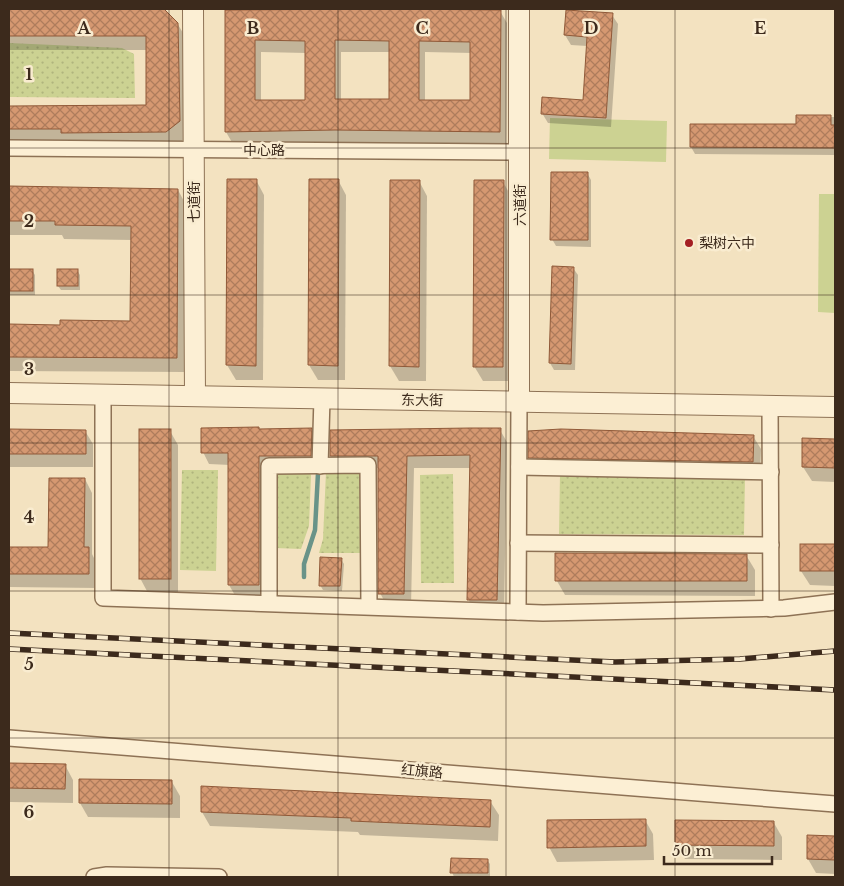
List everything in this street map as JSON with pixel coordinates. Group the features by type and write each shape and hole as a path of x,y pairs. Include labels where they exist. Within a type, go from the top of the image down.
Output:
{"street":[{"name":"七道街","path":"193,9 195,396"},
{"name":"六道街","path":"519,9 519,401"},
{"name":"中心路","path":"9,148 520,152"},
{"name":"东大街","path":"9,393 835,407"},
{"path":"103,395 102,598 518,612 771,608 835,602"},
{"path":"320,466 322,398"},
{"path":"518,612 519,401"},
{"path":"770,406 771,608"},
{"path":"269,603 269,466 368,465 369,606"},
{"path":"519,467 770,472"},
{"path":"518,543 771,545"},
{"name":"红旗路","path":"9,738 835,804"},
{"path":"94,877 107,874 219,877"}],"green space":[{"path":"9,43 122,48 134,54 135,98 9,97"},
{"path":"550,118 667,121 666,162 549,159"},
{"path":"819,194 835,194 835,313 818,312"},
{"path":"182,470 218,470 216,571 180,570"},
{"path":"308,471 311,475 309,526 301,549 275,548 275,472"},
{"path":"326,472 362,472 363,553 319,553 323,539"},
{"path":"453,474 454,583 421,583 420,475"},
{"path":"560,474 745,476 744,535 559,534"}],"building":[{"path":"9,9 164,9 178,23 180,121 166,132 61,133 61,129 9,129 9,106 146,105 146,36 9,36"},
{"path":"225,10 501,10 500,132 335,130 225,132","holes":["255,40 305,41 305,100 255,100","335,40 389,41 389,99 335,99","419,41 470,42 470,100 419,100"]},
{"path":"566,10 613,13 606,118 541,114 542,97 583,100 587,37 564,35"},
{"path":"796,115 831,115 831,125 835,125 835,148 690,147 690,124 796,124"},
{"path":"551,172 588,172 588,240 550,240"},
{"path":"227,179 257,179 256,366 226,365"},
{"path":"309,179 339,179 338,366 308,365"},
{"path":"390,180 420,180 419,367 389,366"},
{"path":"474,180 504,180 503,367 473,367"},
{"path":"9,186 178,189 177,358 9,357 9,324 60,325 60,320 130,321 131,226 55,225 55,221 9,221"},
{"path":"552,266 574,267 571,364 549,363"},
{"path":"9,269 33,269 33,291 9,291"},
{"path":"57,269 78,269 78,286 57,286"},
{"path":"259,427 259,429 312,428 311,456 259,456 259,585 228,585 228,453 201,453 201,428"},
{"path":"501,428 497,600 467,600 470,455 407,456 404,594 378,594 378,456 330,456 330,430"},
{"path":"9,429 86,430 86,454 9,454"},
{"path":"139,429 171,429 171,579 139,579"},
{"path":"561,429 754,435 753,462 528,458 528,431"},
{"path":"802,438 835,439 835,468 802,467"},
{"path":"49,478 85,478 84,547 89,547 89,574 9,574 9,547 48,547"},
{"path":"800,544 835,544 835,571 800,571"},
{"path":"555,553 747,554 747,581 555,581"},
{"path":"320,557 342,558 340,586 319,586"},
{"path":"9,763 66,764 65,789 9,788"},
{"path":"79,779 172,780 172,804 79,803"},
{"path":"201,786 491,800 490,827 351,821 351,818 201,812"},
{"path":"646,819 646,846 547,848 547,820"},
{"path":"675,820 774,821 774,846 675,845"},
{"path":"807,835 835,836 835,860 807,859"},
{"path":"451,858 488,859 488,873 450,873"}],"waterway":[{"path":"304,577 304,564 315,530 318,473"}],"railway":[{"path":"9,633 615,662 740,659 835,651"},
{"path":"9,649 835,690"}],"place":[{"name":"梨树六中","path":"689,243"}]}
